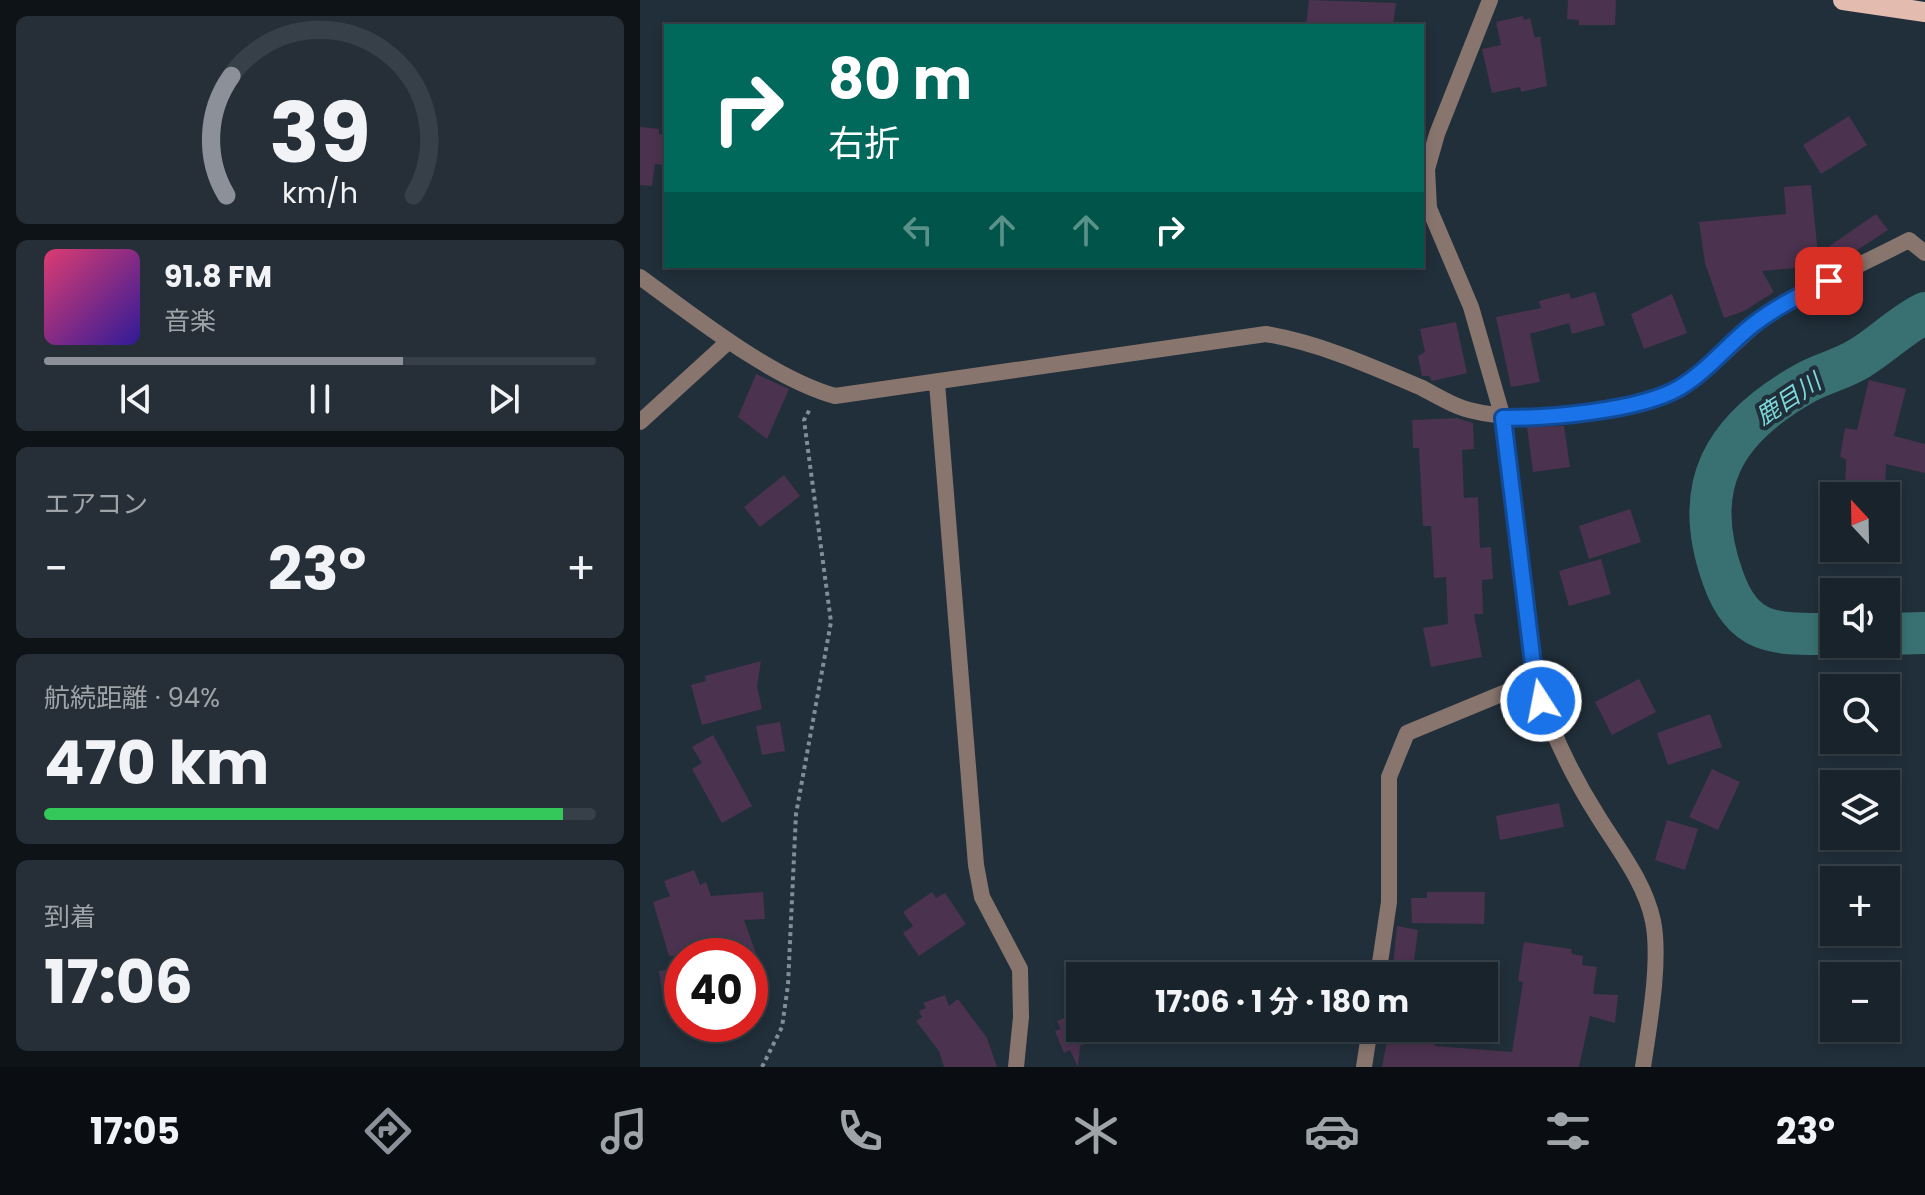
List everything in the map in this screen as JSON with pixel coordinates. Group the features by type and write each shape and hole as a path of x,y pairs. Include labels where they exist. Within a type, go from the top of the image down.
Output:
{"main road":[{"path":"1843,0 1925,12"}],"street":[{"path":"1490,0 1437,134 1427,169 1429,208 1471,307 1503,418 1535,680 1547,722 1565,762 1633,872 1653,921 1653,969 1643,1067"},
{"path":"640,277 729,341 818,391 835,396 937,383 1157,347 1266,334 1298,340 1420,387 1464,409 1503,418 1552,418 1632,403 1676,390 1708,367 1753,324 1789,301 1909,240 1925,253"},
{"path":"640,422 729,341"},
{"path":"937,383 976,865 982,897 1020,969 1021,1017 1016,1067"},
{"path":"1380,962 1389,902 1389,777 1407,733 1535,680"},
{"path":"1364,1067 1368,1042"}],"path":[{"path":"762,1067 782,1027 788,985 796,814 831,622 804,420 818,391"}],"building":[{"path":"1309,0 1396,3 1393,24 1306,24"},
{"path":"1568,0 1616,0 1615,25 1579,25 1579,20 1567,19"},
{"path":"1523,16 1524,20 1530,18 1535,38 1540,36 1547,86 1521,92 1520,87 1492,93 1482,49 1501,45 1496,22"},
{"path":"1849,116 1867,145 1821,174 1803,145"},
{"path":"640,127 659,129 659,134 664,135 664,165 655,164 652,186 640,185"},
{"path":"1811,185 1818,254 1876,214 1888,230 1836,264 1762,271 1774,292 1744,311 1724,318 1705,263 1699,222 1786,214 1784,187"},
{"path":"1595,292 1605,325 1572,334 1569,323 1530,334 1540,382 1511,387 1496,317 1541,308 1539,301 1569,293 1571,299"},
{"path":"1672,294 1687,333 1644,349 1631,314"},
{"path":"1456,322 1467,373 1432,381 1429,376 1422,376 1418,356 1425,352 1420,329"},
{"path":"756,374 789,389 767,439 738,417"},
{"path":"1869,380 1906,389 1894,436 1925,444 1925,473 1886,464 1885,482 1845,482 1846,459 1840,457 1845,428 1857,430"},
{"path":"1457,418 1473,423 1474,449 1462,450 1464,498 1478,497 1480,548 1491,547 1493,579 1482,580 1483,614 1474,614 1482,657 1431,667 1423,628 1448,624 1446,577 1434,578 1431,526 1423,526 1419,448 1413,448 1412,420"},
{"path":"1564,426 1570,467 1533,472 1527,427"},
{"path":"784,475 800,496 760,527 744,507"},
{"path":"1630,509 1641,542 1589,559 1579,526"},
{"path":"1601,559 1611,594 1569,606 1559,571"},
{"path":"761,661 757,686 762,709 702,725 691,685 706,681 705,676"},
{"path":"1639,679 1656,712 1612,735 1595,702"},
{"path":"1710,714 1722,747 1668,765 1657,733"},
{"path":"780,722 785,751 762,755 756,726"},
{"path":"713,735 752,806 722,823 692,769 702,763 692,747"},
{"path":"1712,769 1740,782 1718,830 1689,817"},
{"path":"1559,803 1564,827 1500,840 1496,816"},
{"path":"1667,820 1698,829 1685,870 1655,860"},
{"path":"694,870 700,885 706,882 711,896 763,892 765,919 744,920 750,938 664,939 653,902 670,896 664,881"},
{"path":"932,892 936,898 945,893 966,924 919,956 903,933 913,926 903,912"},
{"path":"1427,892 1485,892 1484,924 1412,923 1411,898 1427,898"},
{"path":"1397,926 1418,930 1414,962 1393,962"},
{"path":"1524,942 1571,949 1572,954 1583,956 1582,965 1597,967 1593,994 1618,995 1615,1023 1590,1016 1579,1067 1382,1067 1387,1042 1435,1042 1435,1046 1512,1052 1523,982 1518,981"},
{"path":"664,970 664,992 662,992 659,971"},
{"path":"945,995 949,1006 958,999 987,1038 997,1067 944,1067 939,1051 916,1021 922,1017 919,1011 926,1008 923,1003"},
{"path":"1066,1017 1066,1042 1089,1042 1080,1046 1078,1067 1070,1050 1064,1053 1055,1031 1061,1029 1057,1021"}],"waterway":[{"name":"鹿目川","path":"1820,634 1796,634 1765,628 1741,612 1732,598 1714,545 1710,515 1713,488 1721,463 1734,441 1753,420 1777,401 1805,383 1860,358 1925,313"},
{"name":"鹿目川","path":"1900,634 1925,633"}],"route":[{"path":"1541,701 1535,680 1503,418 1552,418 1632,403 1676,390 1708,367 1753,324 1829,281"}]}
